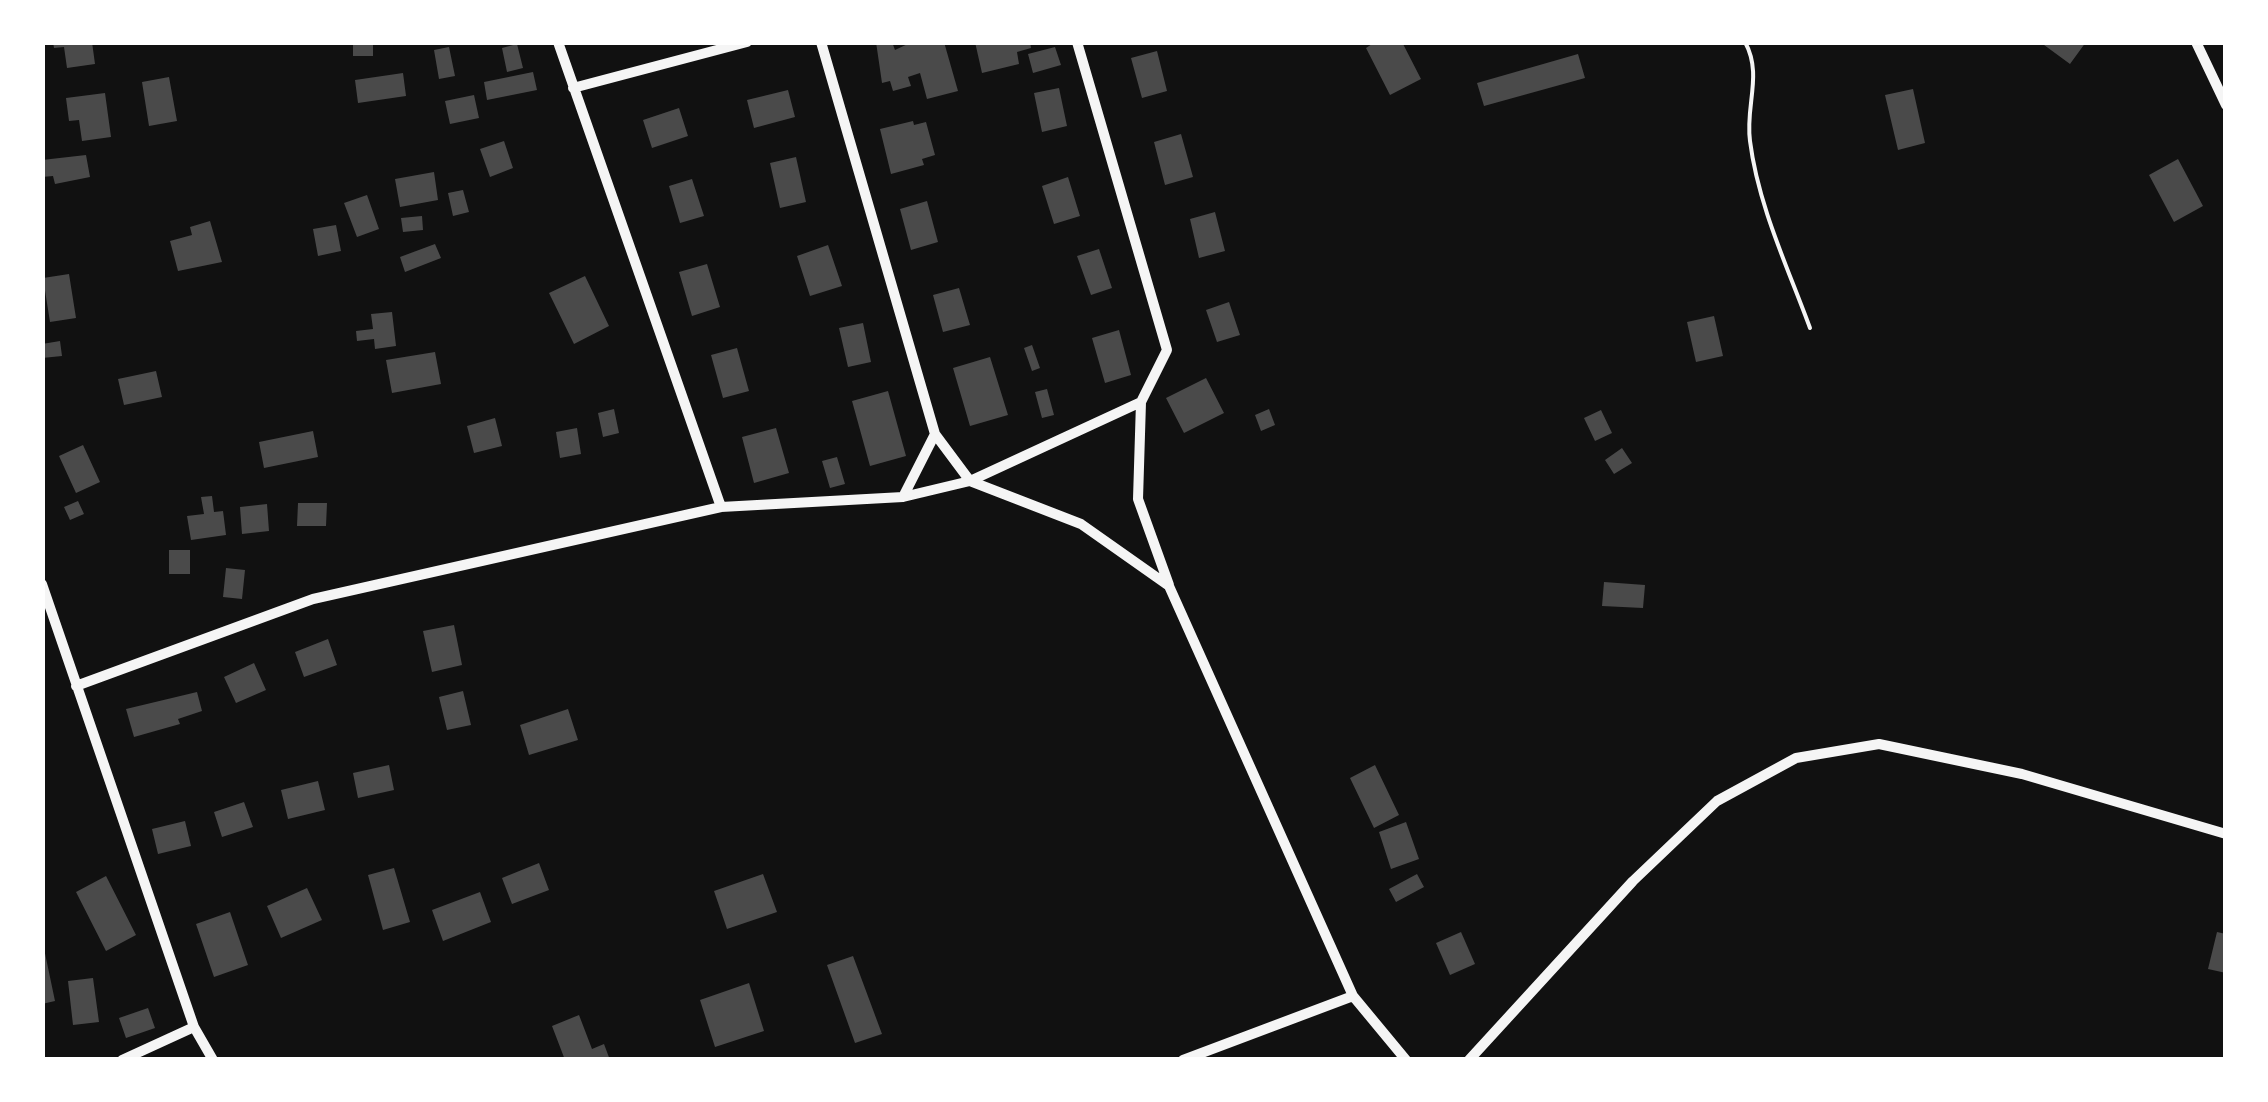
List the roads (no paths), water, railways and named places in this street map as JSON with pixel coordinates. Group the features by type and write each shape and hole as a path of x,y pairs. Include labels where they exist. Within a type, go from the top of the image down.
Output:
{"street":[{"path":"558,42 721,507"},
{"path":"573,88 747,42"},
{"path":"821,42 936,434 970,481 1082,524 1169,586"},
{"path":"1077,42 1167,350 1142,402 1138,500 1169,586 1354,996 1406,1060"},
{"path":"2196,42 2226,105"},
{"path":"76,686 312,599 721,507 903,497 970,481 1142,402"},
{"path":"903,497 936,434"},
{"path":"42,584 194,1027 213,1060"},
{"path":"1468,1060 1633,881 1717,801 1796,758 1879,744 2022,774 2226,834"},
{"path":"1183,1060 1354,996"},
{"path":"122,1060 194,1027"}]}
